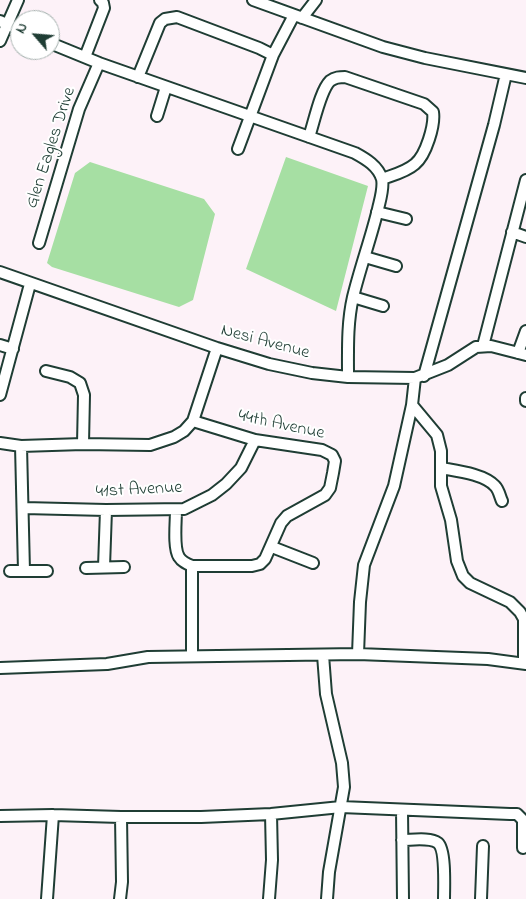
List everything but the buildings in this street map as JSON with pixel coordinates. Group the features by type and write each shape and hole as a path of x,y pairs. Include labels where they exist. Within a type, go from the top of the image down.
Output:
{"street":[{"path":"0,41 4,23 18,0"},
{"path":"84,57 104,8 100,0"},
{"path":"253,0 383,47 425,58 526,78"},
{"path":"238,149 273,55 298,16 316,0"},
{"path":"138,77 160,23 165,18 177,17 273,55"},
{"path":"60,47 99,64 355,153 367,159 375,166 382,179 382,194 366,257 353,297 348,333 348,377"},
{"name":"Glen Eagles Drive","path":"39,243 78,109 99,64"},
{"path":"358,654 360,602 364,565 394,486 419,377 494,125 506,74"},
{"path":"309,137 323,94 329,82 335,78 345,77 424,104 433,112 434,118 429,137 420,158 406,170 382,179"},
{"path":"157,116 166,87"},
{"path":"526,180 483,346 492,346 522,354 526,331"},
{"path":"378,212 406,219"},
{"path":"512,232 526,237"},
{"path":"366,257 396,266"},
{"name":"Nesi Avenue","path":"0,272 217,348 287,368 348,377 419,377 448,365 476,347 483,346"},
{"path":"0,395 30,284"},
{"path":"353,297 384,306"},
{"path":"0,345 13,349"},
{"path":"0,443 22,446 83,444 150,445 174,437 184,431 193,421 217,348"},
{"path":"46,371 70,377 80,382 84,395 83,444"},
{"path":"0,668 107,664 148,657 358,654 480,659 525,663 524,619 520,612 510,602 470,583 463,576 457,562 450,520 441,486 441,451 437,436 412,404"},
{"name":"44th Avenue","path":"192,566 252,566 260,564 272,547 281,522 287,516 324,496 330,488 335,461 332,455 322,450 255,440 193,421"},
{"name":"41st Avenue","path":"24,508 184,509 212,495 226,484 241,468 255,440"},
{"path":"22,446 24,571"},
{"path":"441,468 469,473 486,480 496,487 502,501"},
{"path":"104,568 106,510"},
{"path":"176,510 176,545 178,556 183,562 192,566 192,656"},
{"path":"272,547 313,563"},
{"path":"86,568 124,567"},
{"path":"10,571 47,571"},
{"path":"323,655 326,694 342,763 344,787 329,872 327,899"},
{"path":"0,819 53,815 201,817 271,814 341,807 516,814 523,820 523,848"},
{"path":"402,810 403,899"},
{"path":"269,899 272,860 271,814"},
{"path":"47,899 53,815"},
{"path":"120,899 122,882 121,817"},
{"path":"402,840 438,843 444,868 444,899"},
{"path":"482,899 483,846"}],"green space":[{"path":"286,157 368,186 336,311 246,269"},
{"path":"90,162 204,199 215,214 193,300 179,307 52,267 47,263 75,173"}]}
